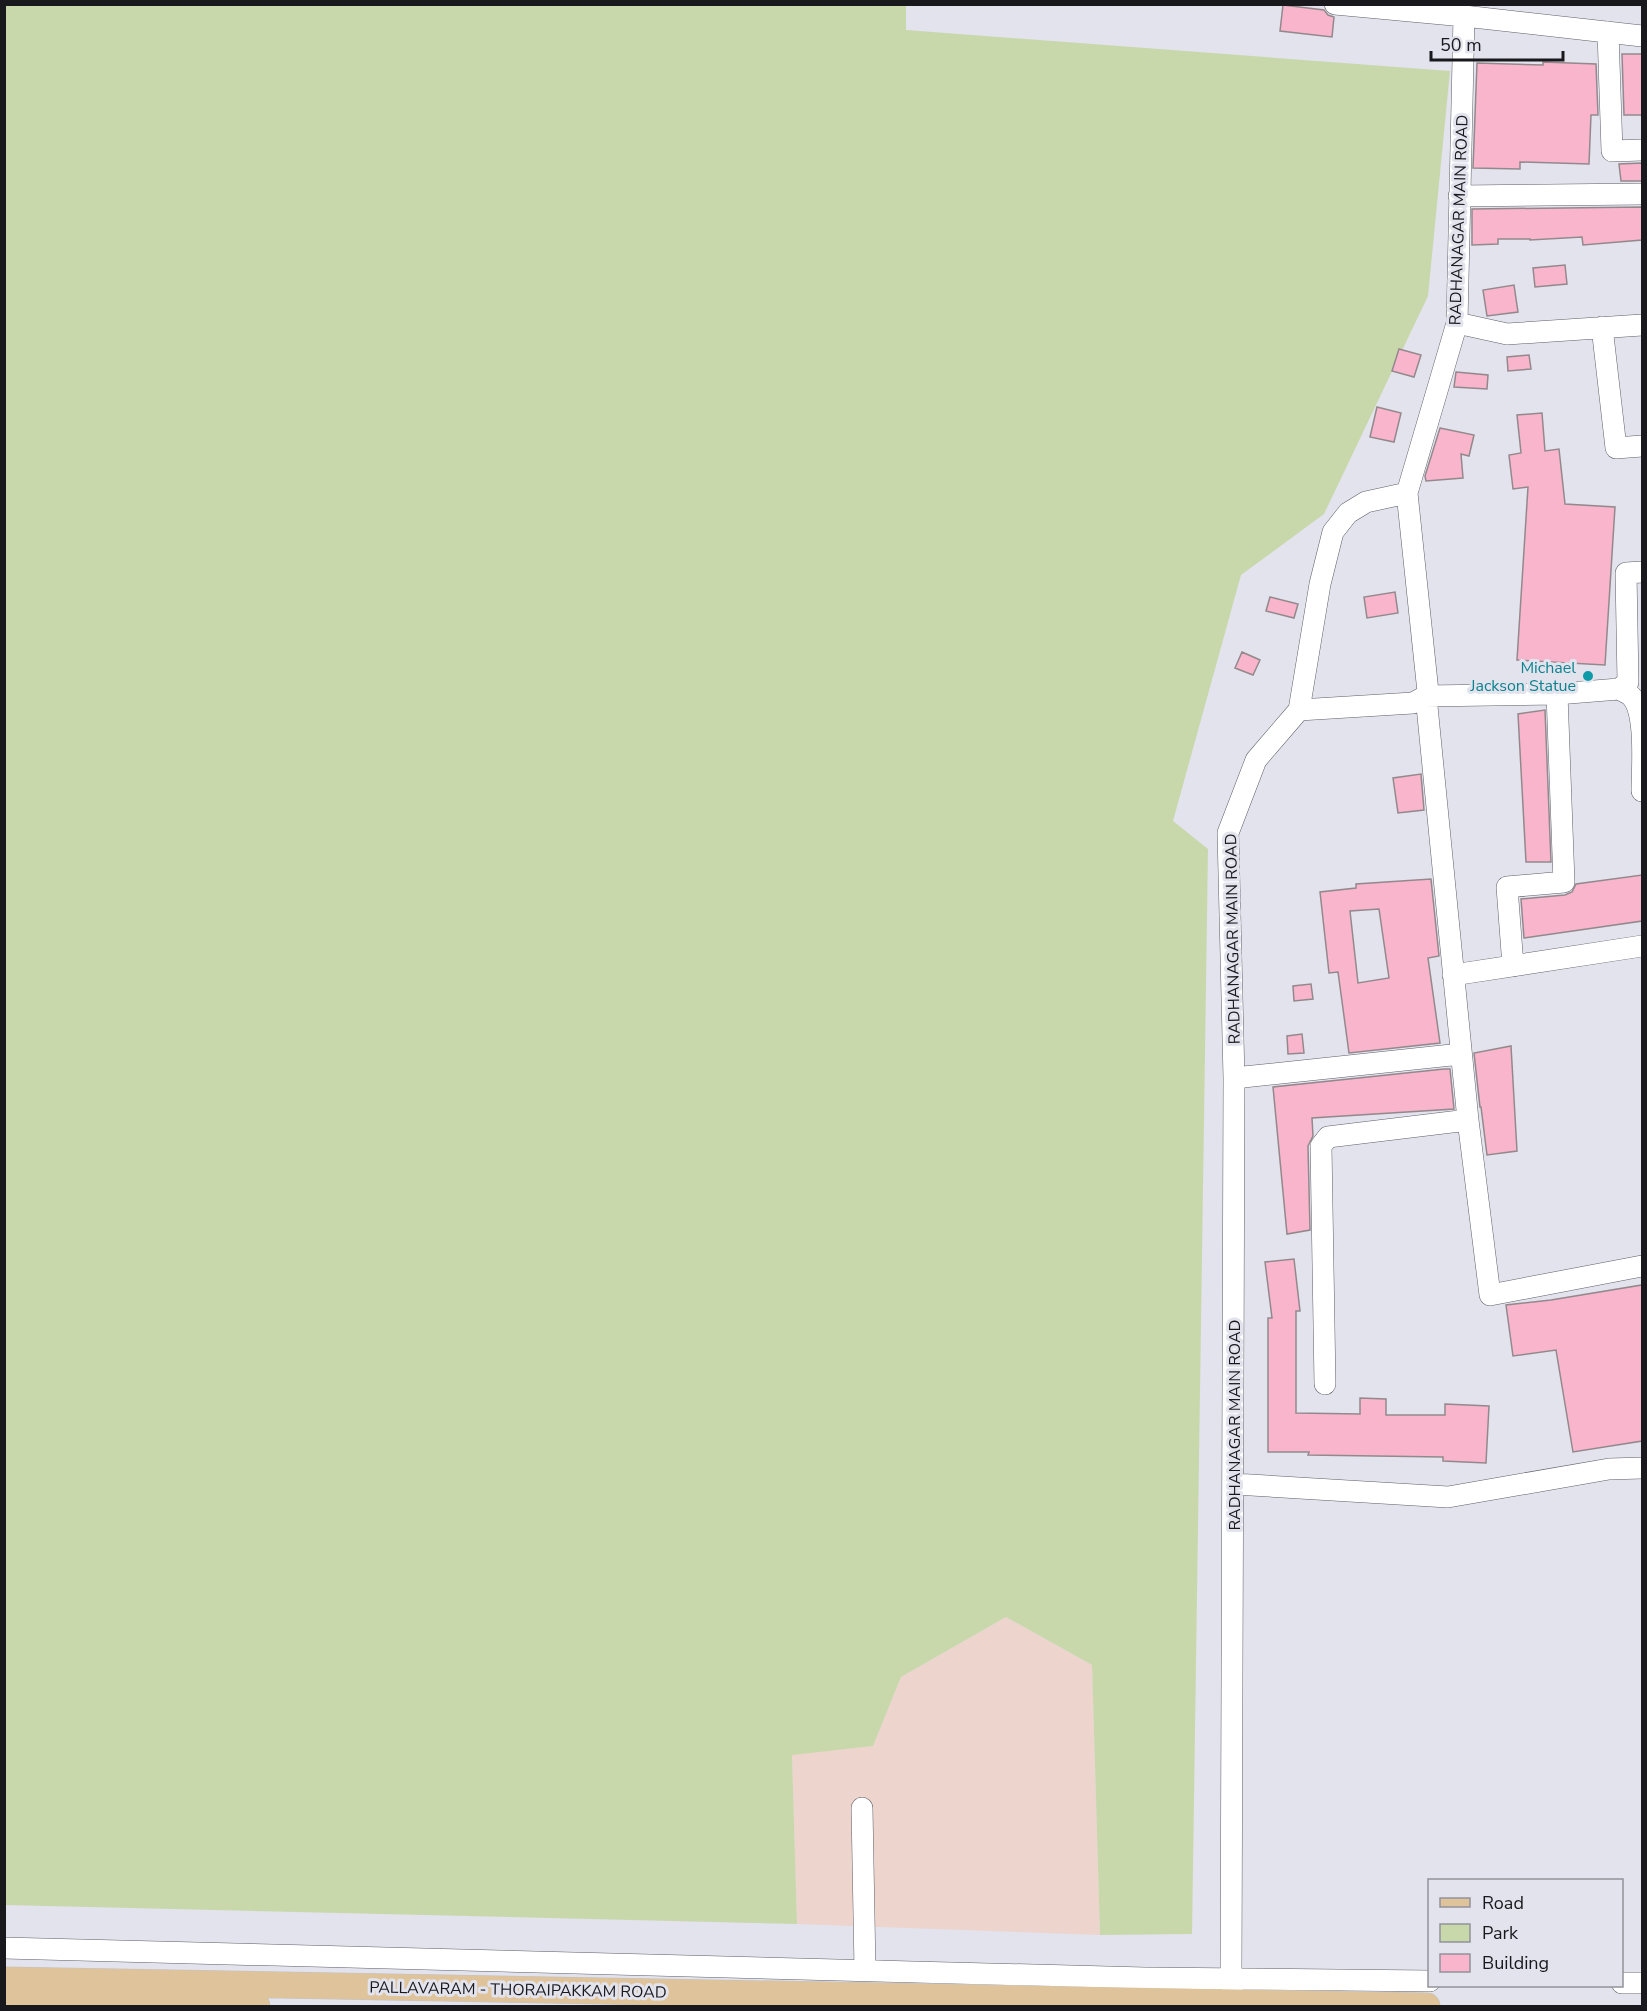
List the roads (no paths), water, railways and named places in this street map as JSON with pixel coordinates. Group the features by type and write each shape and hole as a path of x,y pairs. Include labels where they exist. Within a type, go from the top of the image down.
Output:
{"main road":[{"name":"PALLAVARAM - THORAIPAKKAM ROAD","path":"4,1980 1233,1996 1427,2007"},
{"path":"4,2001 70,2005 257,2007"}],"street":[{"path":"1335,4 1642,36"},
{"name":"RADHANAGAR MAIN ROAD","path":"1464,16 1457,323 1407,493 1428,685 1426,696 1461,1054 1490,1295 1642,1266"},
{"path":"1608,32 1612,151 1642,150"},
{"path":"1459,196 1642,194"},
{"path":"1457,323 1507,334 1642,325"},
{"path":"1602,327 1616,448 1642,446"},
{"path":"1407,493 1365,502 1348,513 1333,532 1320,584 1299,710 1413,703 1426,696 1557,694 1619,689 1628,682 1626,573 1642,572"},
{"path":"1619,689 1631,696 1637,706 1641,721 1642,790"},
{"path":"1513,966 1507,887 1564,882 1557,694"},
{"name":"RADHANAGAR MAIN ROAD","path":"1233,1996 1234,1078 1228,833 1256,760 1299,710"},
{"path":"1452,967 1513,966 1642,946"},
{"path":"1234,1078 1461,1054"},
{"path":"1325,1384 1321,1146 1328,1137 1468,1120"},
{"path":"1234,1484 1448,1497 1609,1469 1642,1468"},
{"path":"861,1808 865,1970"},
{"path":"4,1948 1146,1978 1233,1996 1428,1981"},
{"path":"1623,1983 1642,1983"}],"place":[{"name":"Michael Jackson Statue","path":"1588,676"}]}
